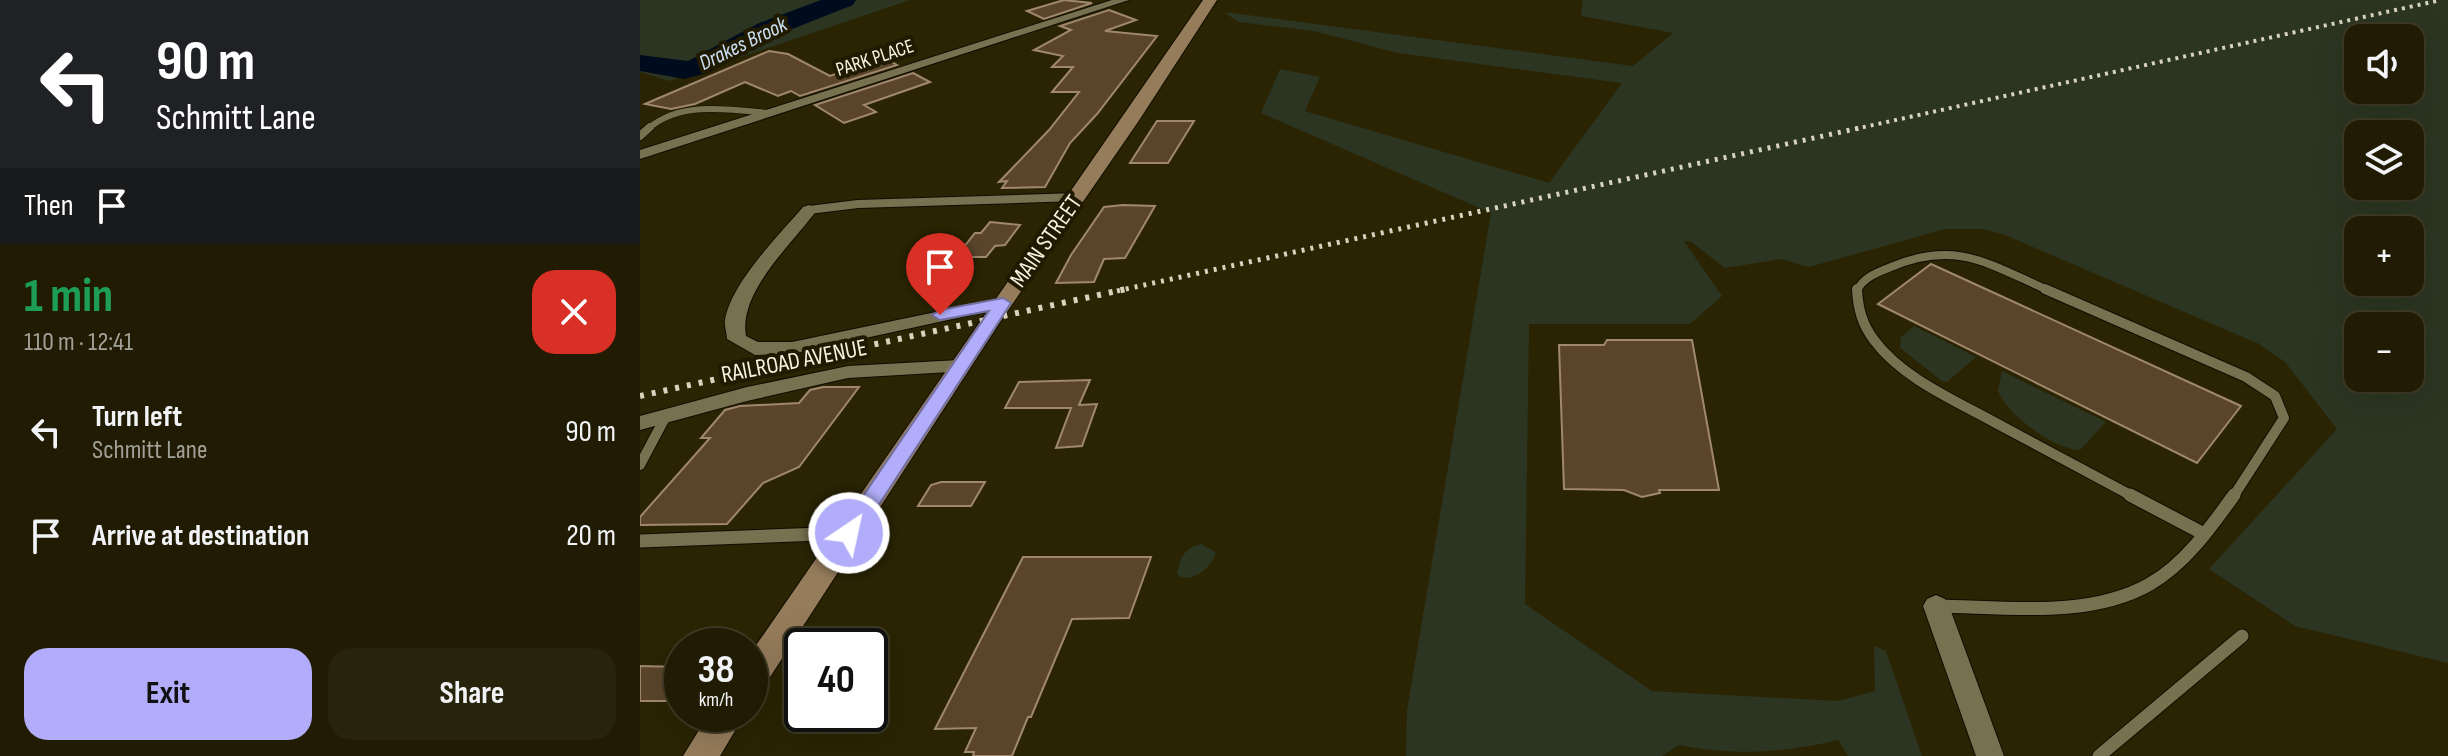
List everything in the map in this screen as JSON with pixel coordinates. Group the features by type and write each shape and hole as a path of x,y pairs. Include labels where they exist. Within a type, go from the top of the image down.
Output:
{"street":[{"name":"PARK PLACE","path":"640,155 1123,0"},
{"name":"MAIN STREET","path":"768,654 1210,0"},
{"path":"809,210 749,288 733,316 731,324 735,337 747,345 768,350 792,348 1003,303"},
{"name":"RAILROAD AVENUE","path":"640,423 848,372 960,366"},
{"path":"1936,606 1990,756"},
{"path":"700,756 716,732"}],"lane":[{"path":"640,136 652,122 687,112 727,109 767,113"},
{"path":"640,148 656,150"},
{"path":"809,210 858,204 1077,197"},
{"path":"1936,606 2079,604 2117,596 2150,584 2204,534 2284,418 2275,396 2262,387 1979,260 1942,253 1871,274 1860,282 1857,302 1869,331 1881,348 1903,369 1956,401 2204,534"},
{"path":"640,465 666,416"},
{"path":"640,541 849,533"},
{"path":"2099,756 2242,636"}],"green space":[{"path":"640,0 910,0 670,81 640,72"},
{"path":"1583,0 2448,0 2448,663 2295,626 2209,569 2337,429 2285,362 2259,344 2005,235 1983,229 1945,229 1809,267 1781,259 1725,268 1690,241 1684,241 1722,296 1690,324 1529,324 1525,604 1652,691 1838,701 1875,691 1874,646 1886,651 1922,756 1848,756 1838,740 1758,752 1679,745 1662,756 1406,756 1407,710 1491,213 1261,113 1280,69 1320,77 1305,111 1549,183 1622,83 1398,53 1314,31 1238,22 1224,12 1633,66 1673,33 1581,16"},
{"path":"1914,326 1976,357 1947,382 1942,381 1900,348 1901,337"},
{"path":"2002,371 2106,422 2080,450 2057,444 2021,420 2003,400 1998,391"},
{"path":"1201,544 1216,552 1211,563 1197,575 1180,577 1177,573 1184,554"}],"building":[{"path":"1064,0 1092,3 1044,19 1027,11"},
{"path":"1109,10 1136,20 1105,31 1157,36 1097,114 1070,143 1045,187 1002,188 1007,181 999,182 1049,130 1079,92 1052,92 1073,67 1052,67 1063,56 1034,50 1071,30 1060,26"},
{"path":"769,51 788,54 830,76 883,57 897,65 800,96 791,91 778,96 745,82 695,104 671,109 645,104"},
{"path":"913,73 930,82 864,105 876,112 844,123 815,105"},
{"path":"1157,121 1194,121 1168,163 1130,163"},
{"path":"1155,206 1125,258 1104,259 1094,282 1056,283 1104,207"},
{"path":"990,222 1020,225 1005,245 995,246 986,257 956,257 975,233 981,233"},
{"path":"1931,264 2241,406 2197,463 1878,304"},
{"path":"1607,340 1692,340 1719,490 1659,490 1660,493 1642,497 1624,490 1564,489 1559,345 1604,345"},
{"path":"1090,380 1079,405 1097,404 1082,446 1056,448 1071,408 1005,408 1019,382"},
{"path":"859,387 799,467 763,483 727,524 640,525 640,517 710,438 701,438 725,410 740,406 799,403 810,390"},
{"path":"941,482 985,482 971,506 918,506 931,485"},
{"path":"1023,557 1151,557 1129,618 1072,619 1012,756 973,756 974,752 965,752 976,728 935,729"},
{"path":"640,666 664,667 664,701 640,701"}],"waterway":[{"name":"Drakes Brook","path":"640,63 684,71 698,67 768,29 844,0"}],"railway":[{"path":"1855,129 2441,0"},
{"path":"1117,291 1864,127"},
{"path":"640,396 1126,289"}],"route":[{"path":"849,533 1003,303 940,315"}]}
